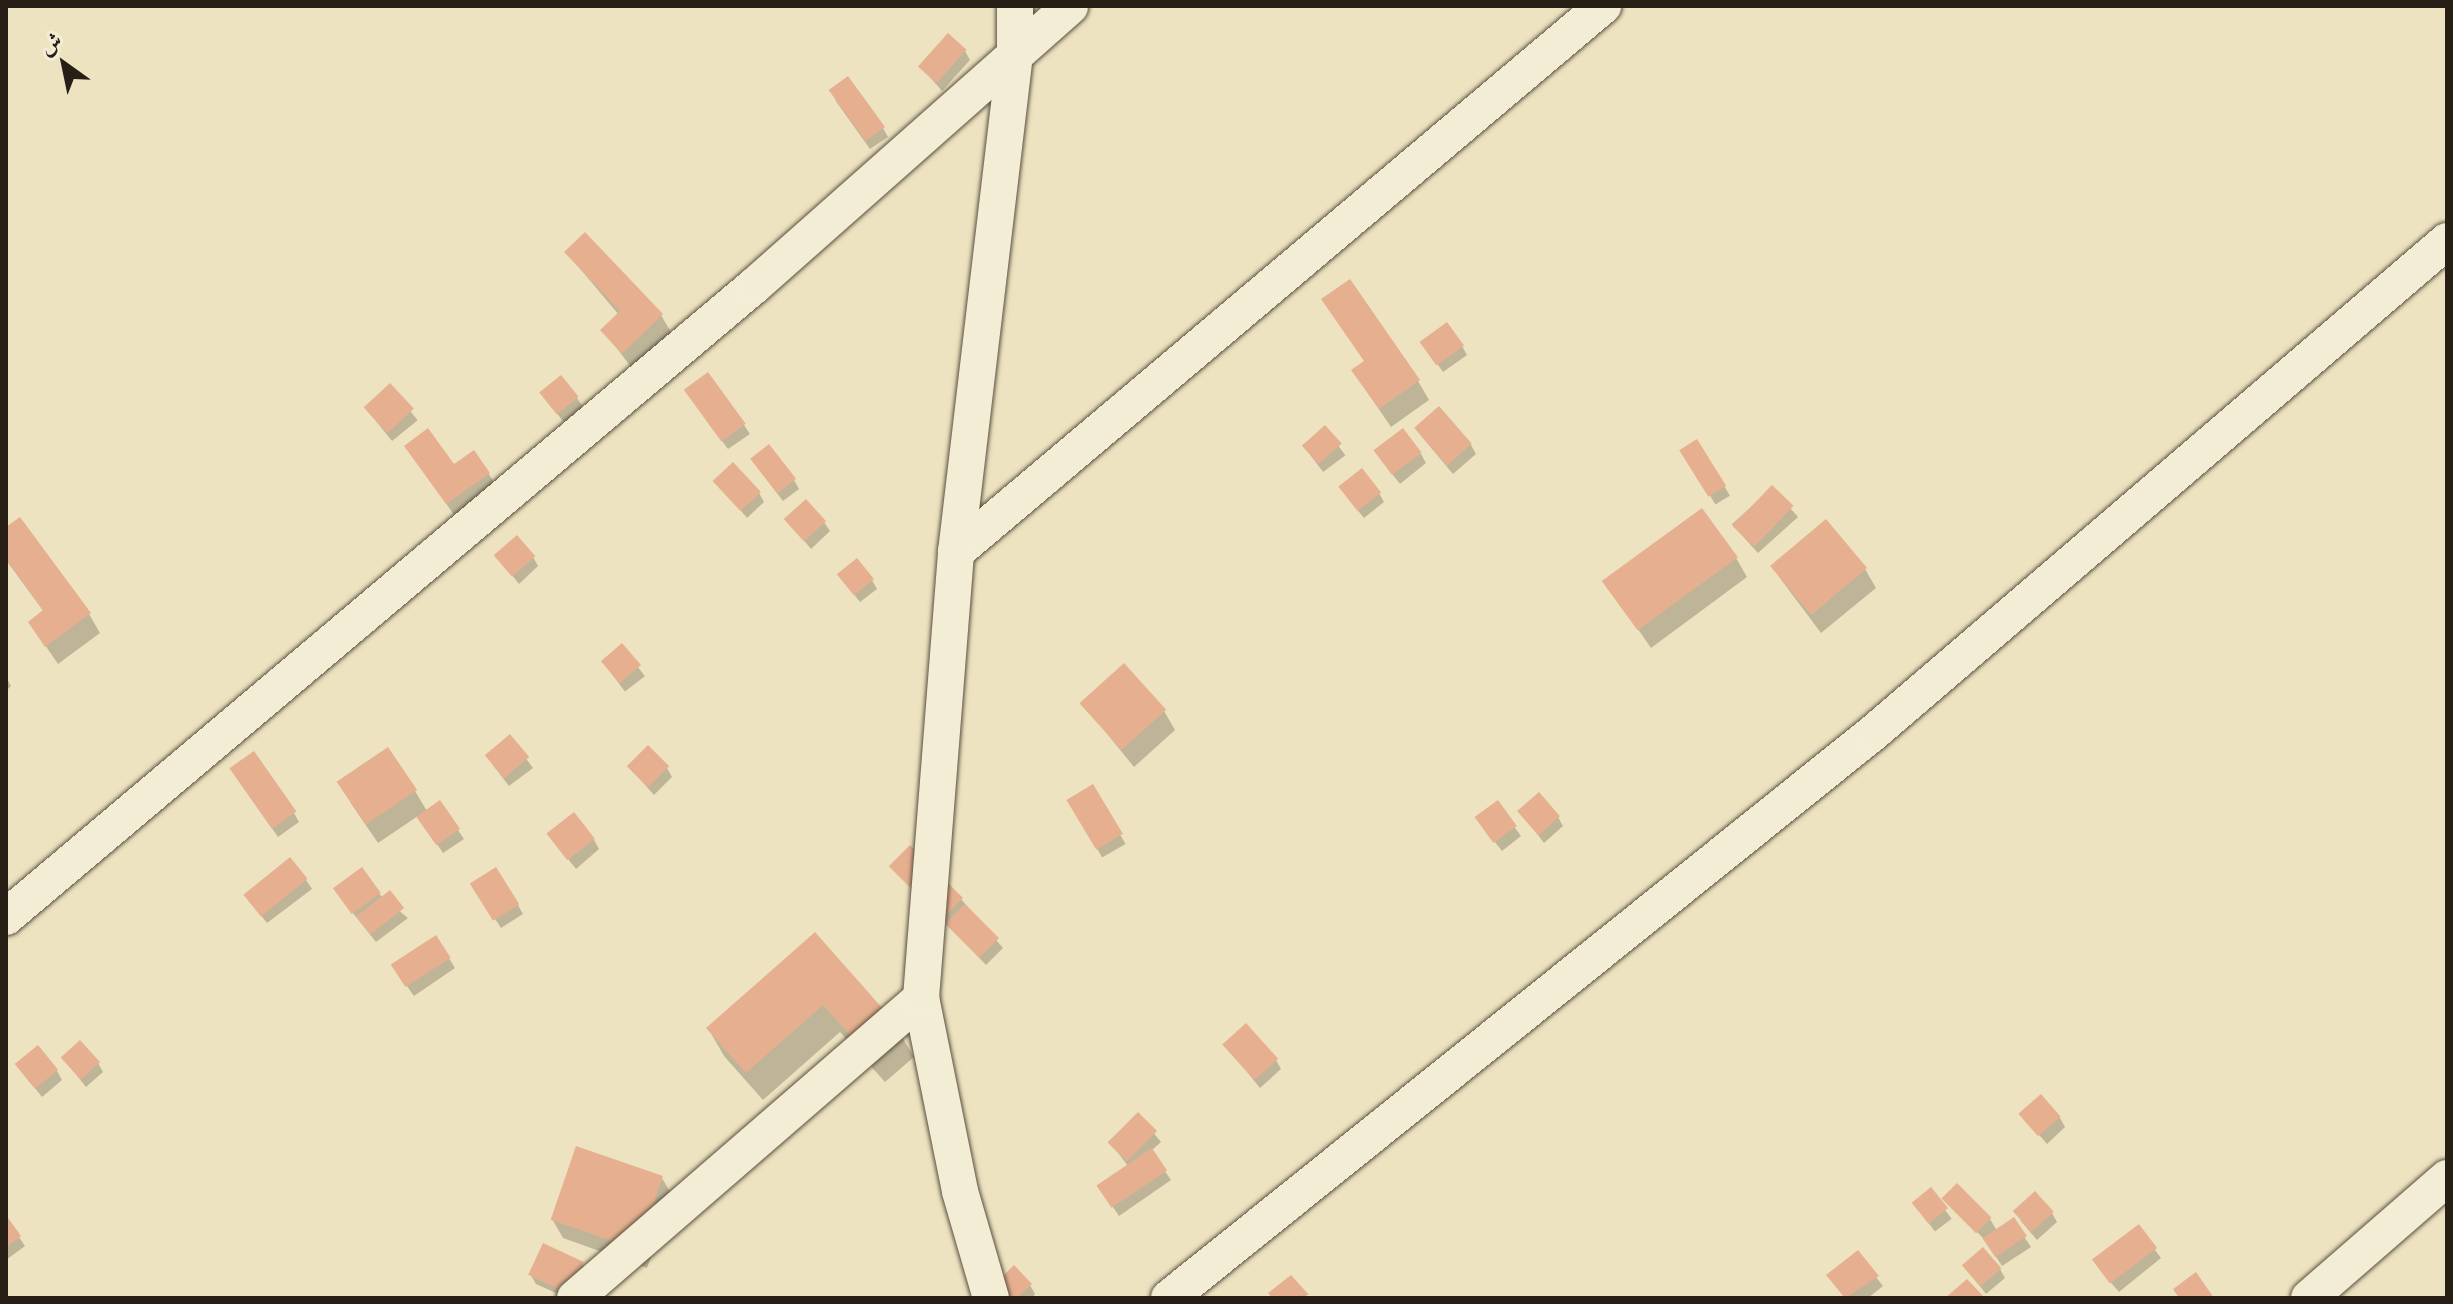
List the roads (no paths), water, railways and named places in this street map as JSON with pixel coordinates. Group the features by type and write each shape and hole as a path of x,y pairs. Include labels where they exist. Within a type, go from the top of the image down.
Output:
{"street":[{"path":"991,1298 960,1191 921,998 956,552 1015,54 1015,6"},
{"path":"6,917 754,286 1070,6"},
{"path":"956,552 1603,6"},
{"path":"1169,1298 1873,733 2447,241"},
{"path":"575,1298 921,998"},
{"path":"2309,1298 2447,1178"}]}
